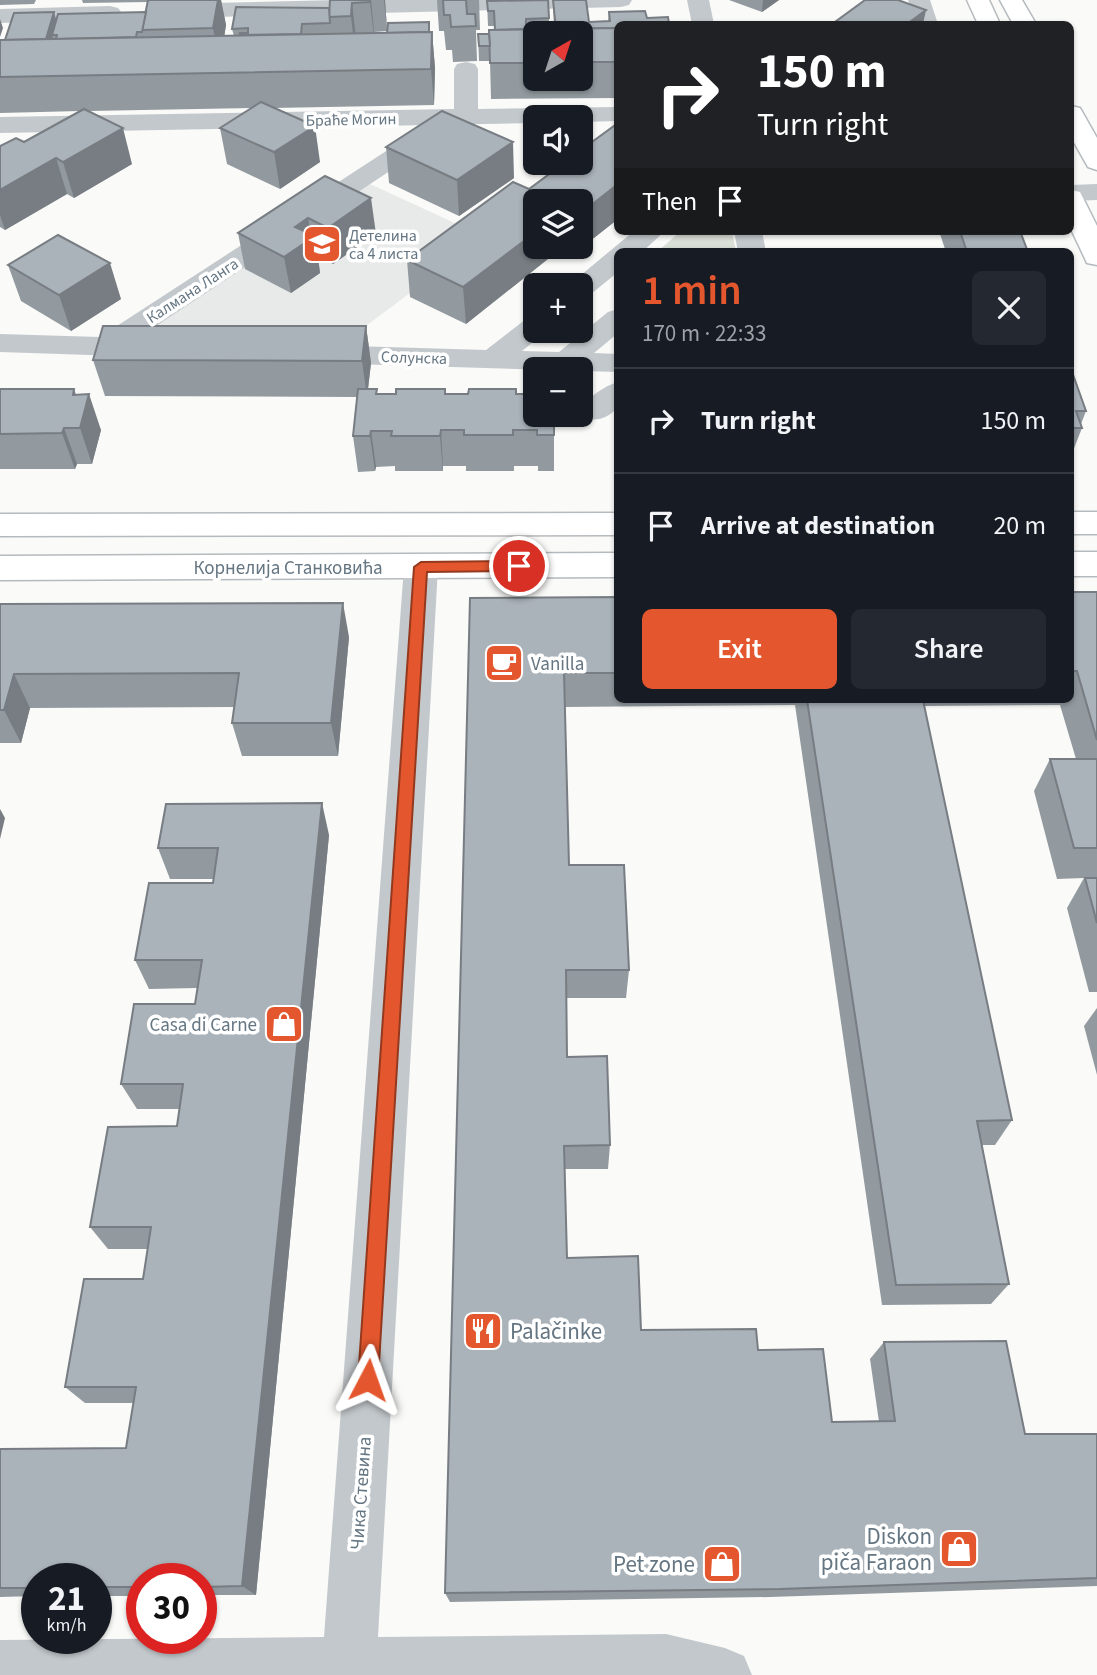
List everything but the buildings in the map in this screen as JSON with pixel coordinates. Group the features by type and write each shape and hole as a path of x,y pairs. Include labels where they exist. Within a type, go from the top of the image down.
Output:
{"main road":[{"path":"978,0 988,21"},
{"path":"1011,0 1022,21"},
{"path":"1074,119 1097,162"},
{"path":"1074,202 1097,257"},
{"path":"1074,523 1097,523"},
{"path":"0,525 614,524"},
{"path":"1074,564 1097,564"},
{"name":"Корнелија Станковића","path":"0,568 614,565"}],"street":[{"path":"0,16 621,0"},
{"path":"698,0 703,21"},
{"path":"919,0 926,21"},
{"path":"460,117 466,69"},
{"name":"Браће Могин","path":"12,125 614,114"},
{"name":"Калмана Ланга","path":"105,347 460,117"},
{"path":"58,147 104,124"},
{"path":"0,136 12,125"},
{"path":"1074,195 1097,192"},
{"path":"632,248 646,235"},
{"path":"593,279 614,263"},
{"path":"571,357 614,321"},
{"path":"493,359 523,335"},
{"path":"0,343 161,349"},
{"name":"Солунска","path":"286,352 523,360"},
{"name":"Солунска","path":"593,363 614,363"},
{"name":"Чика Стевина","path":"349,1664 421,567"},
{"path":"0,1667 120,1670 349,1664 666,1668 725,1675"}],"shaded area":[{"path":"368,183 485,237 347,340 140,334"},
{"path":"676,235 733,235 735,248 662,248"}],"place":[{"name":"Детелина са 4 листа","path":"322,244"},
{"name":"Vanilla","path":"504,663"},
{"name":"Casa di Carne","path":"284,1024"},
{"name":"Palačinke","path":"483,1331"},
{"name":"Diskon piča Faraon","path":"959,1549"},
{"name":"Pet zone","path":"722,1564"}],"route":[{"path":"368,1380 421,567 519,566"}]}
